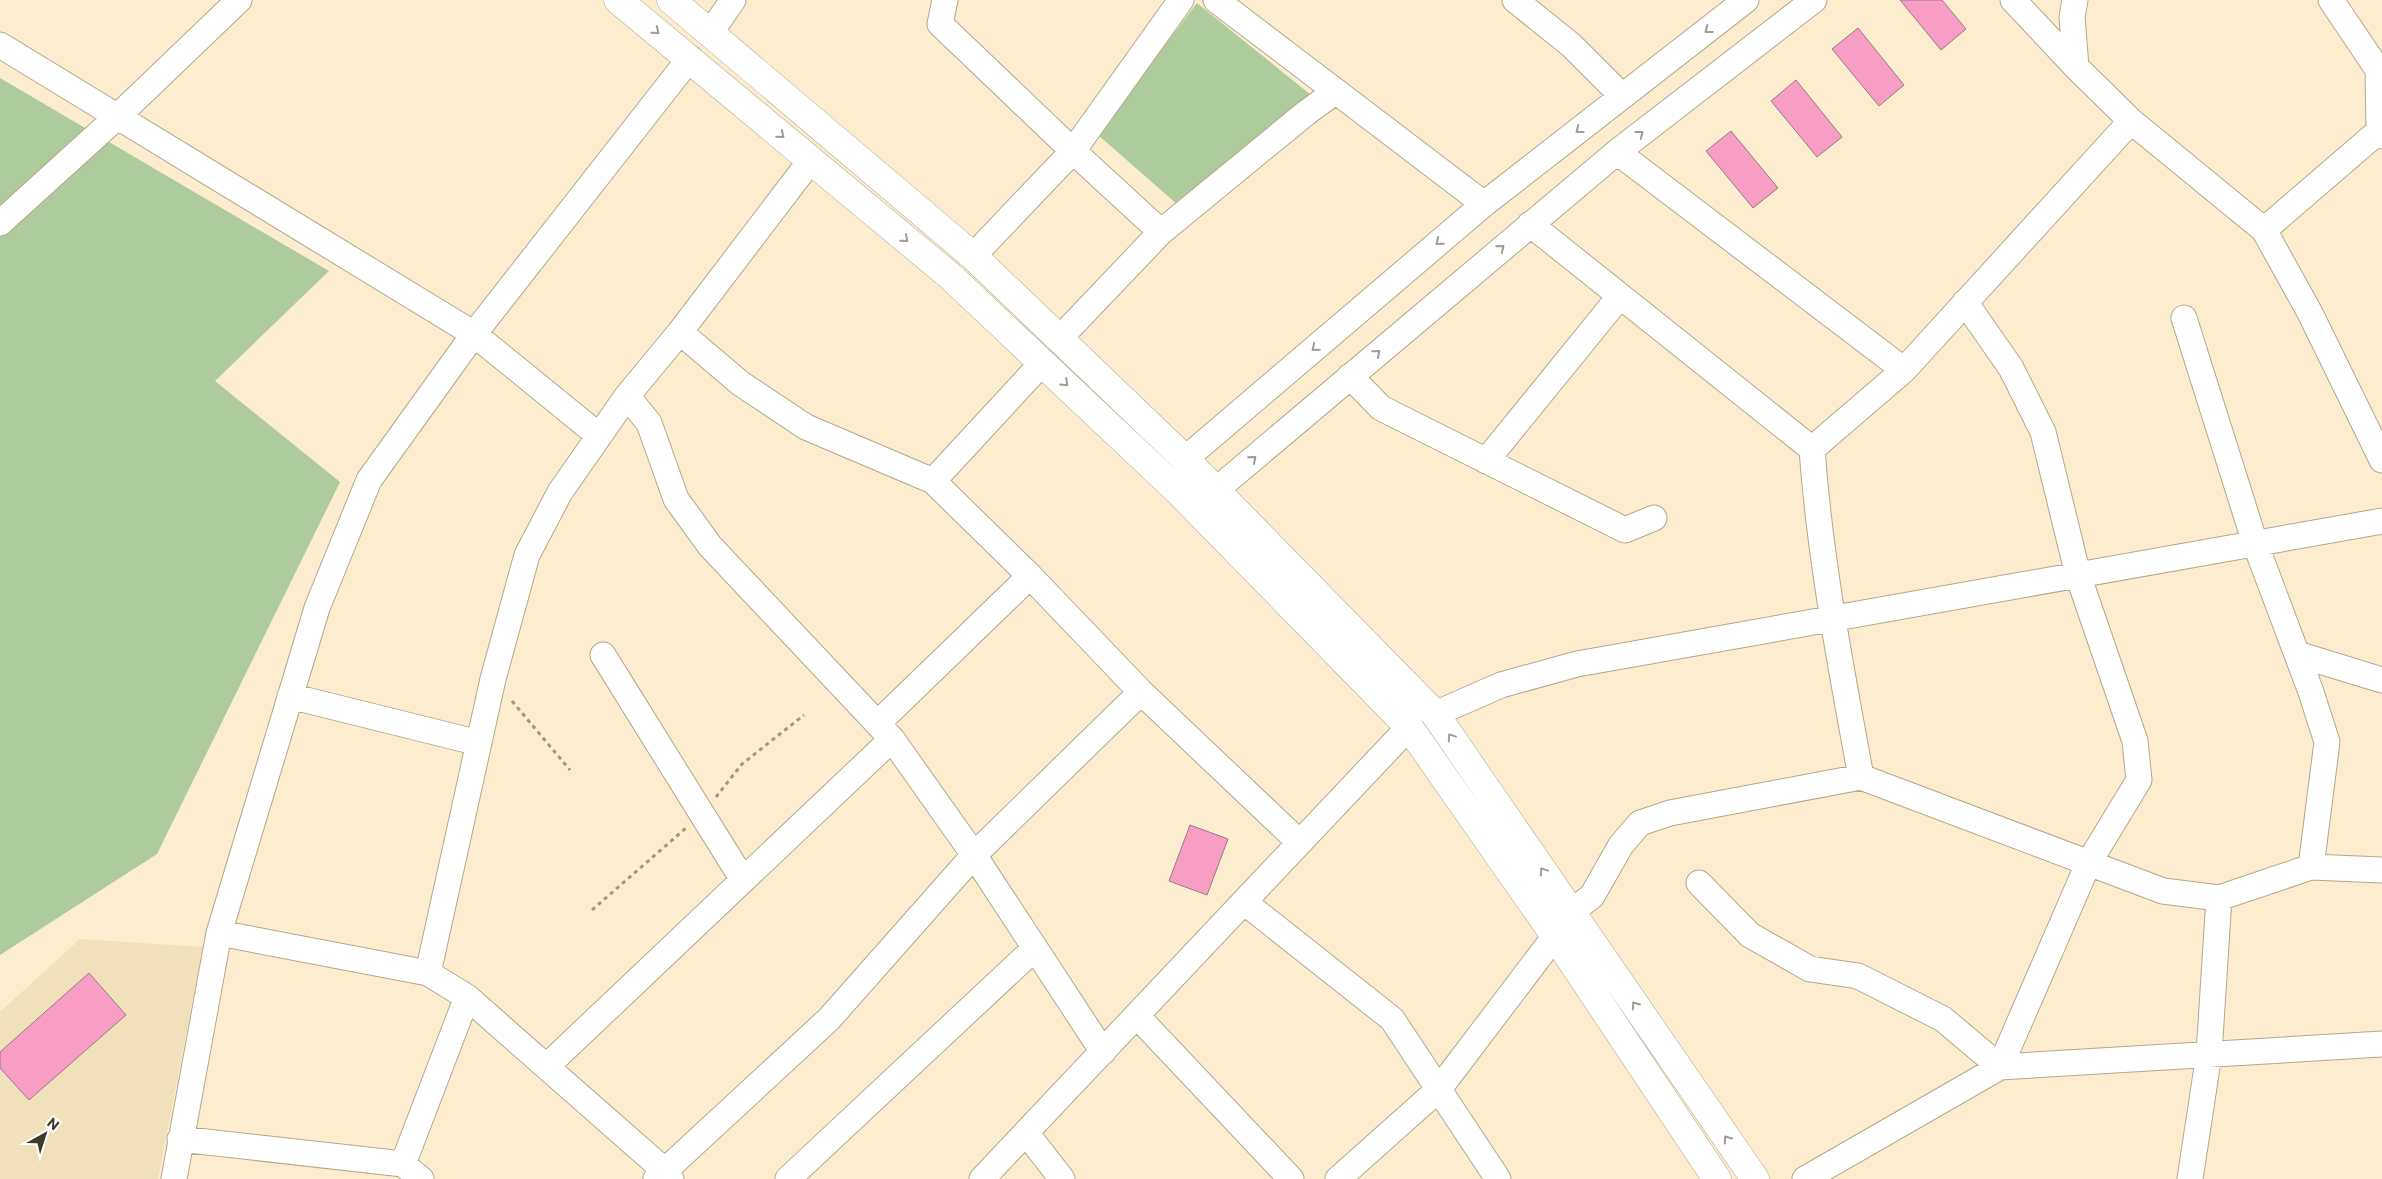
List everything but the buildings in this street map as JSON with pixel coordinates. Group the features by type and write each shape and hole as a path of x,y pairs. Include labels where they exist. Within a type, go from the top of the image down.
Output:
{"main road":[{"path":"618,0 950,276 1178,491 1409,727 1555,936 1717,1179"},
{"path":"671,0 973,256 1185,459 1435,714 1755,1179"},
{"path":"1409,727 1435,714"}],"street":[{"path":"0,223 118,116 239,0"},
{"path":"710,34 733,0"},
{"path":"945,0 940,24 1161,232"},
{"path":"973,256 1073,151 1181,0"},
{"path":"1216,0 1484,204"},
{"path":"1515,0 1571,45 1622,96"},
{"path":"1185,459 1484,204 1746,0"},
{"path":"1216,490 1617,152 1814,0"},
{"path":"2013,0 2076,67 2131,121 2264,230 2310,313 2382,460"},
{"path":"2074,0 2072,17 2076,67"},
{"path":"2264,230 2381,120 2380,69 2331,0"},
{"path":"0,45 474,334 598,435"},
{"path":"174,1179 219,933 317,608 369,480 474,334 690,58"},
{"path":"1060,339 1161,232 1306,113 1336,92"},
{"path":"1812,449 1904,370 2131,121"},
{"path":"1617,152 1904,370"},
{"path":"428,973 493,679 528,555 560,492 598,435 627,396 680,332 811,160"},
{"path":"1530,224 1812,449 1815,496 1832,618 1861,777"},
{"path":"1486,461 1620,296"},
{"path":"1965,302 2011,368 2043,432 2078,575 2135,741 2139,780 2088,864 2000,1067"},
{"path":"2184,318 2255,544 2297,654 2327,742 2311,867"},
{"path":"680,332 740,383 806,427 933,481 1030,576 1140,692 1300,842"},
{"path":"933,481 1043,362"},
{"path":"1350,376 1381,408 1625,530 1654,518"},
{"path":"627,396 649,423 676,499 710,546 885,731 974,855 1103,1052"},
{"path":"1435,714 1501,685 1577,664 2382,521"},
{"path":"547,1066 743,880 1030,576"},
{"path":"2297,654 2382,680"},
{"path":"603,655 743,880"},
{"path":"219,933 428,973 467,997 547,1066 664,1176 829,1019 974,855 1140,692"},
{"path":"290,696 479,743"},
{"path":"982,1179 1027,1134 1409,727"},
{"path":"1571,912 1592,896 1622,846 1640,823 1670,813 1861,777 2164,891 2219,898 2311,867 2382,870"},
{"path":"1699,883 1750,935 1810,969 1858,976 1943,1019 2000,1067"},
{"path":"2190,1179 2209,1054 2219,898"},
{"path":"1244,902 1392,1019 1498,1179"},
{"path":"1338,1179 1440,1089 1555,936"},
{"path":"788,1179 1035,948"},
{"path":"180,1139 412,1172 467,997"},
{"path":"1137,1016 1292,1179"},
{"path":"1805,1179 2000,1067 2382,1044"},
{"path":"1027,1134 1062,1179"}],"path":[{"path":"493,679 570,770"},
{"path":"592,910 701,815 742,764 804,715"}],"shaded area":[{"path":"80,939 203,947 158,1179 0,1179 0,1012"}],"green space":[{"path":"1197,3 1316,99 1178,205 1097,134"},
{"path":"0,78 329,271 215,381 340,482 157,854 0,955"}]}
